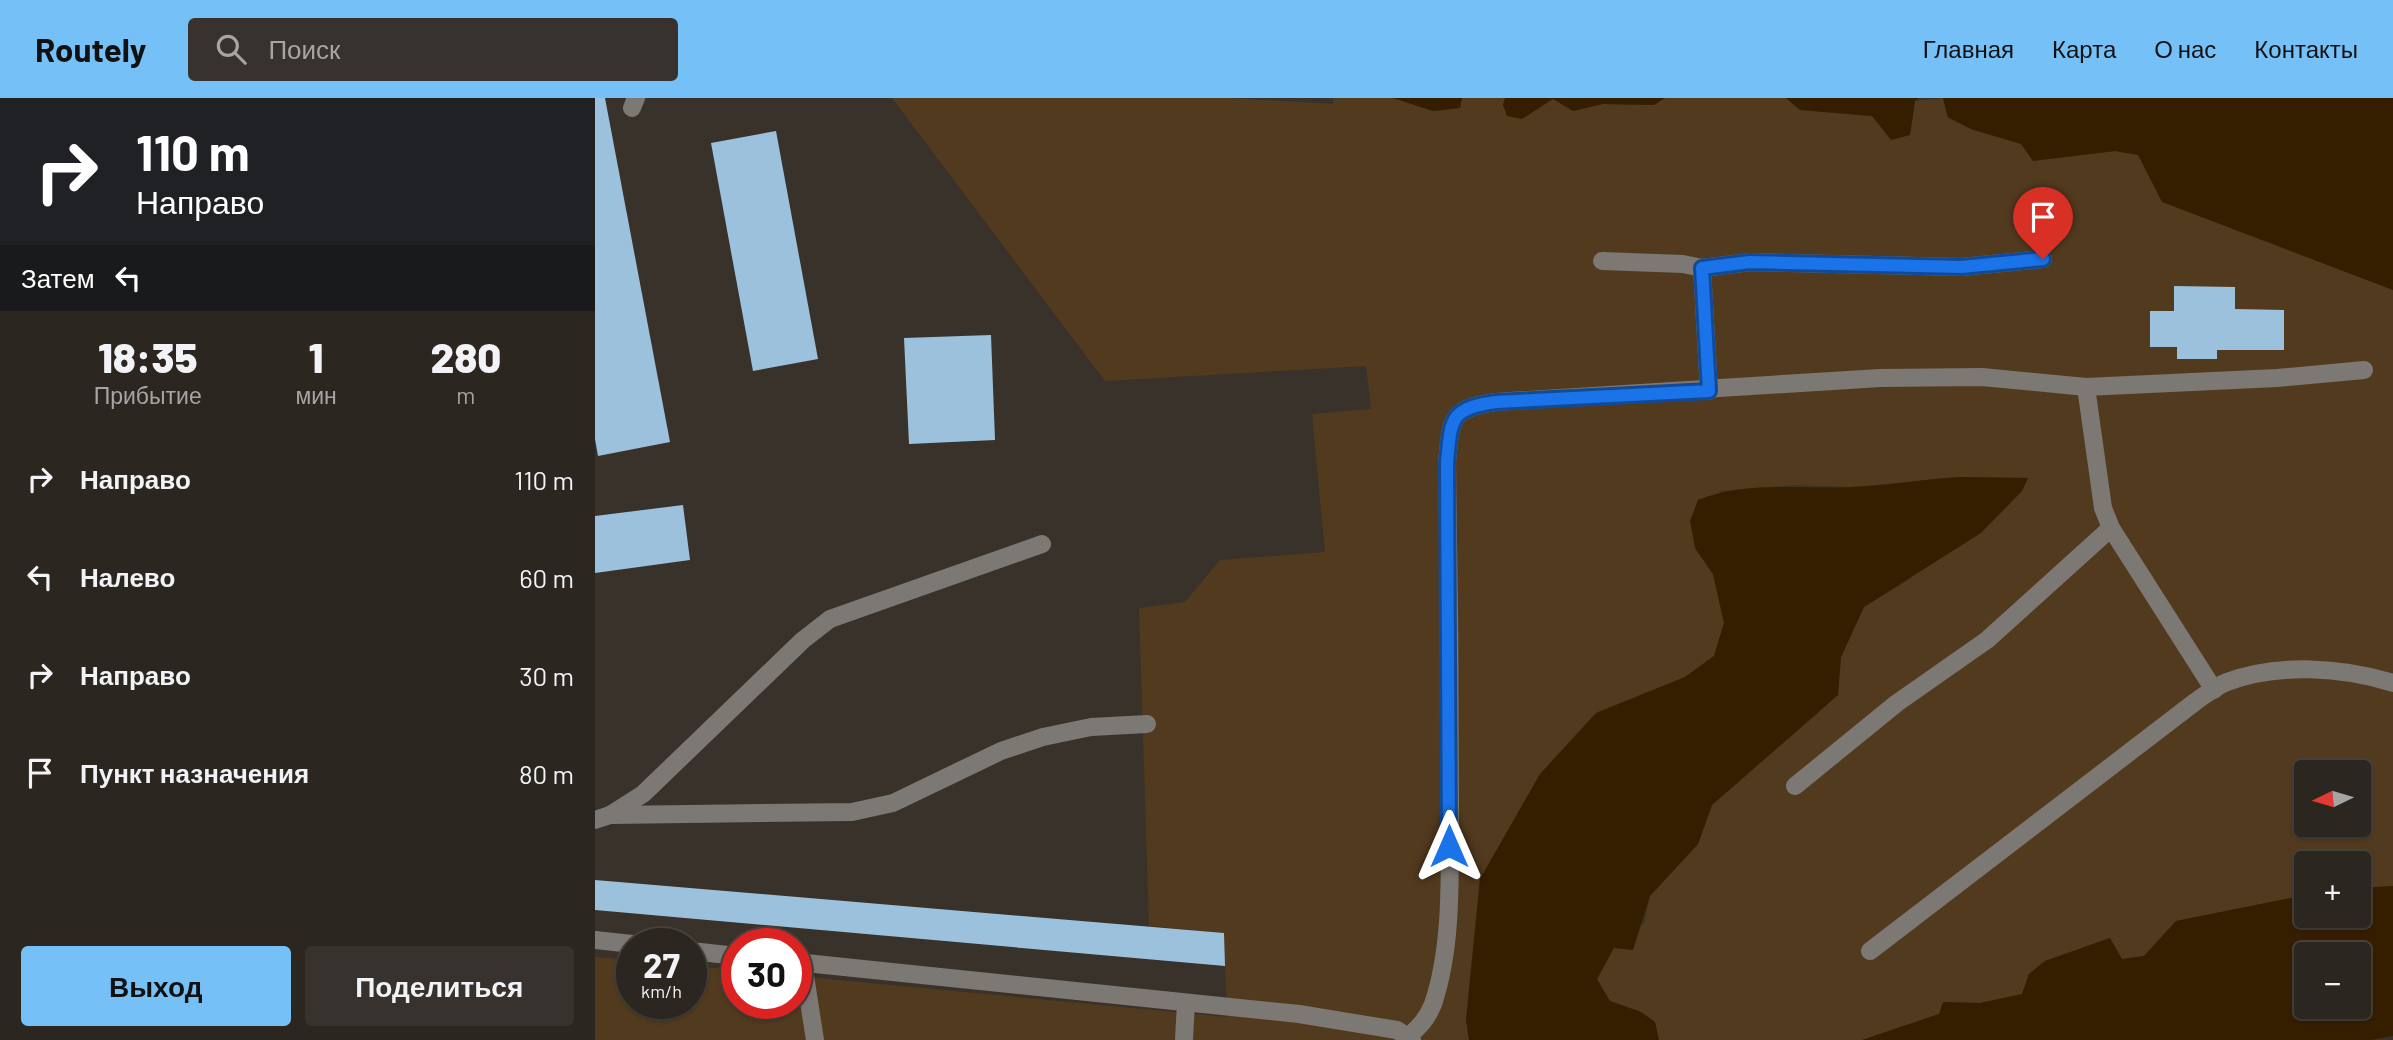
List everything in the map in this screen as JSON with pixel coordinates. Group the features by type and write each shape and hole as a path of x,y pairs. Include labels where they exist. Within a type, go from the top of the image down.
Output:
{"street":[{"path":"1602,261 1683,264 1702,268 1750,262 1961,267 2043,259"},
{"path":"1702,268 1709,391"},
{"path":"812,963 1299,1014 1397,1030 1410,1038 1425,1022 1436,993 1444,942 1449,872 1447,463 1451,425 1458,411 1470,405 1880,378 1982,377 2086,387 2277,378 2364,370"},
{"path":"2086,387 2103,508 2111,527 2214,690"},
{"path":"1795,786 1897,703 1987,640 2111,527"},
{"path":"603,818 643,794 803,640 830,619 1042,544"},
{"path":"1870,951 2225,683 2260,672 2309,669 2393,683"},
{"path":"603,818 852,812 893,803 1001,751 1042,737 1091,727 1147,724"},
{"path":"595,940 616,942"},
{"path":"1184,1040 1186,1003"},
{"path":"811,1019 815,1040"}],"shaded area":[{"path":"892,98 1231,98 1333,104 1333,98 1393,98 1434,111 1460,108 1462,98 1505,98 1503,105 1553,99 1573,111 1603,104 1654,105 1665,98 1786,98 1800,110 1872,116 1910,135 1915,101 1943,98 1948,118 1971,129 2021,144 2033,160 2116,151 2139,155 2241,231 2393,290 2393,886 2371,887 2371,851 2294,851 2294,897 2176,921 2144,956 2122,959 2110,938 2045,961 2029,974 2022,994 1980,1003 1944,1002 1939,1014 1862,1040 1659,1040 1655,1022 1641,1012 1609,1001 1597,979 1614,947 1644,923 1650,896 1698,844 1712,805 1838,695 1841,657 1864,607 1908,580 2027,478 1959,477 1852,487 1795,485 1720,491 1695,548 1713,574 1724,623 1714,656 1685,677 1596,713 1540,774 1480,879 1466,1020 1469,1040 595,1040 595,957 616,959 616,1019 707,1019 707,967 721,969 721,1019 812,1019 812,978 1228,1017 1223,933 1149,926 1139,608 1185,602 1220,560 1325,552 1312,414 1371,409 1366,366 1105,381"},
{"path":"1393,98 1462,98 1460,108 1433,111"},
{"path":"1505,98 1665,98 1654,105 1603,104 1573,111 1553,99 1522,119 1507,116 1503,105"},
{"path":"1786,98 1919,98 1915,101 1910,135 1891,140 1872,116 1800,110"},
{"path":"1943,98 2393,98 2393,290 2162,202 2138,155 2115,151 2033,161 2021,144 1971,129 1948,117"},
{"path":"1959,477 2028,478 2022,491 1981,533 1864,607 1841,657 1838,695 1712,805 1698,844 1650,896 1633,950 1614,948 1597,979 1610,1001 1641,1012 1655,1022 1659,1040 1469,1040 1466,1020 1480,879 1540,774 1596,713 1685,677 1714,656 1724,623 1713,574 1695,548 1690,521 1698,500 1755,488 1833,488"},
{"path":"2393,886 2393,1036 2370,1040 1862,1040 1939,1014 1943,1002 1980,1003 2022,994 2029,974 2045,961 2110,938 2122,959 2144,956 2176,921 2294,897 2294,928 2371,928 2371,887"}],"building":[{"path":"595,98 605,98 670,442 598,456 595,439"},
{"path":"776,131 818,359 753,371 711,143"},
{"path":"2174,286 2235,287 2235,309 2284,310 2284,350 2217,350 2217,359 2177,359 2177,347 2150,347 2150,311 2174,311"},
{"path":"991,335 995,440 909,444 904,338"},
{"path":"683,505 690,560 595,573 595,516"},
{"path":"595,880 1224,933 1225,966 812,928 595,910"}],"route":[{"path":"1449,846 1447,463 1451,425 1458,411 1470,405 1496,402 1709,391 1702,268 1750,262 1961,267 2043,259"}]}
